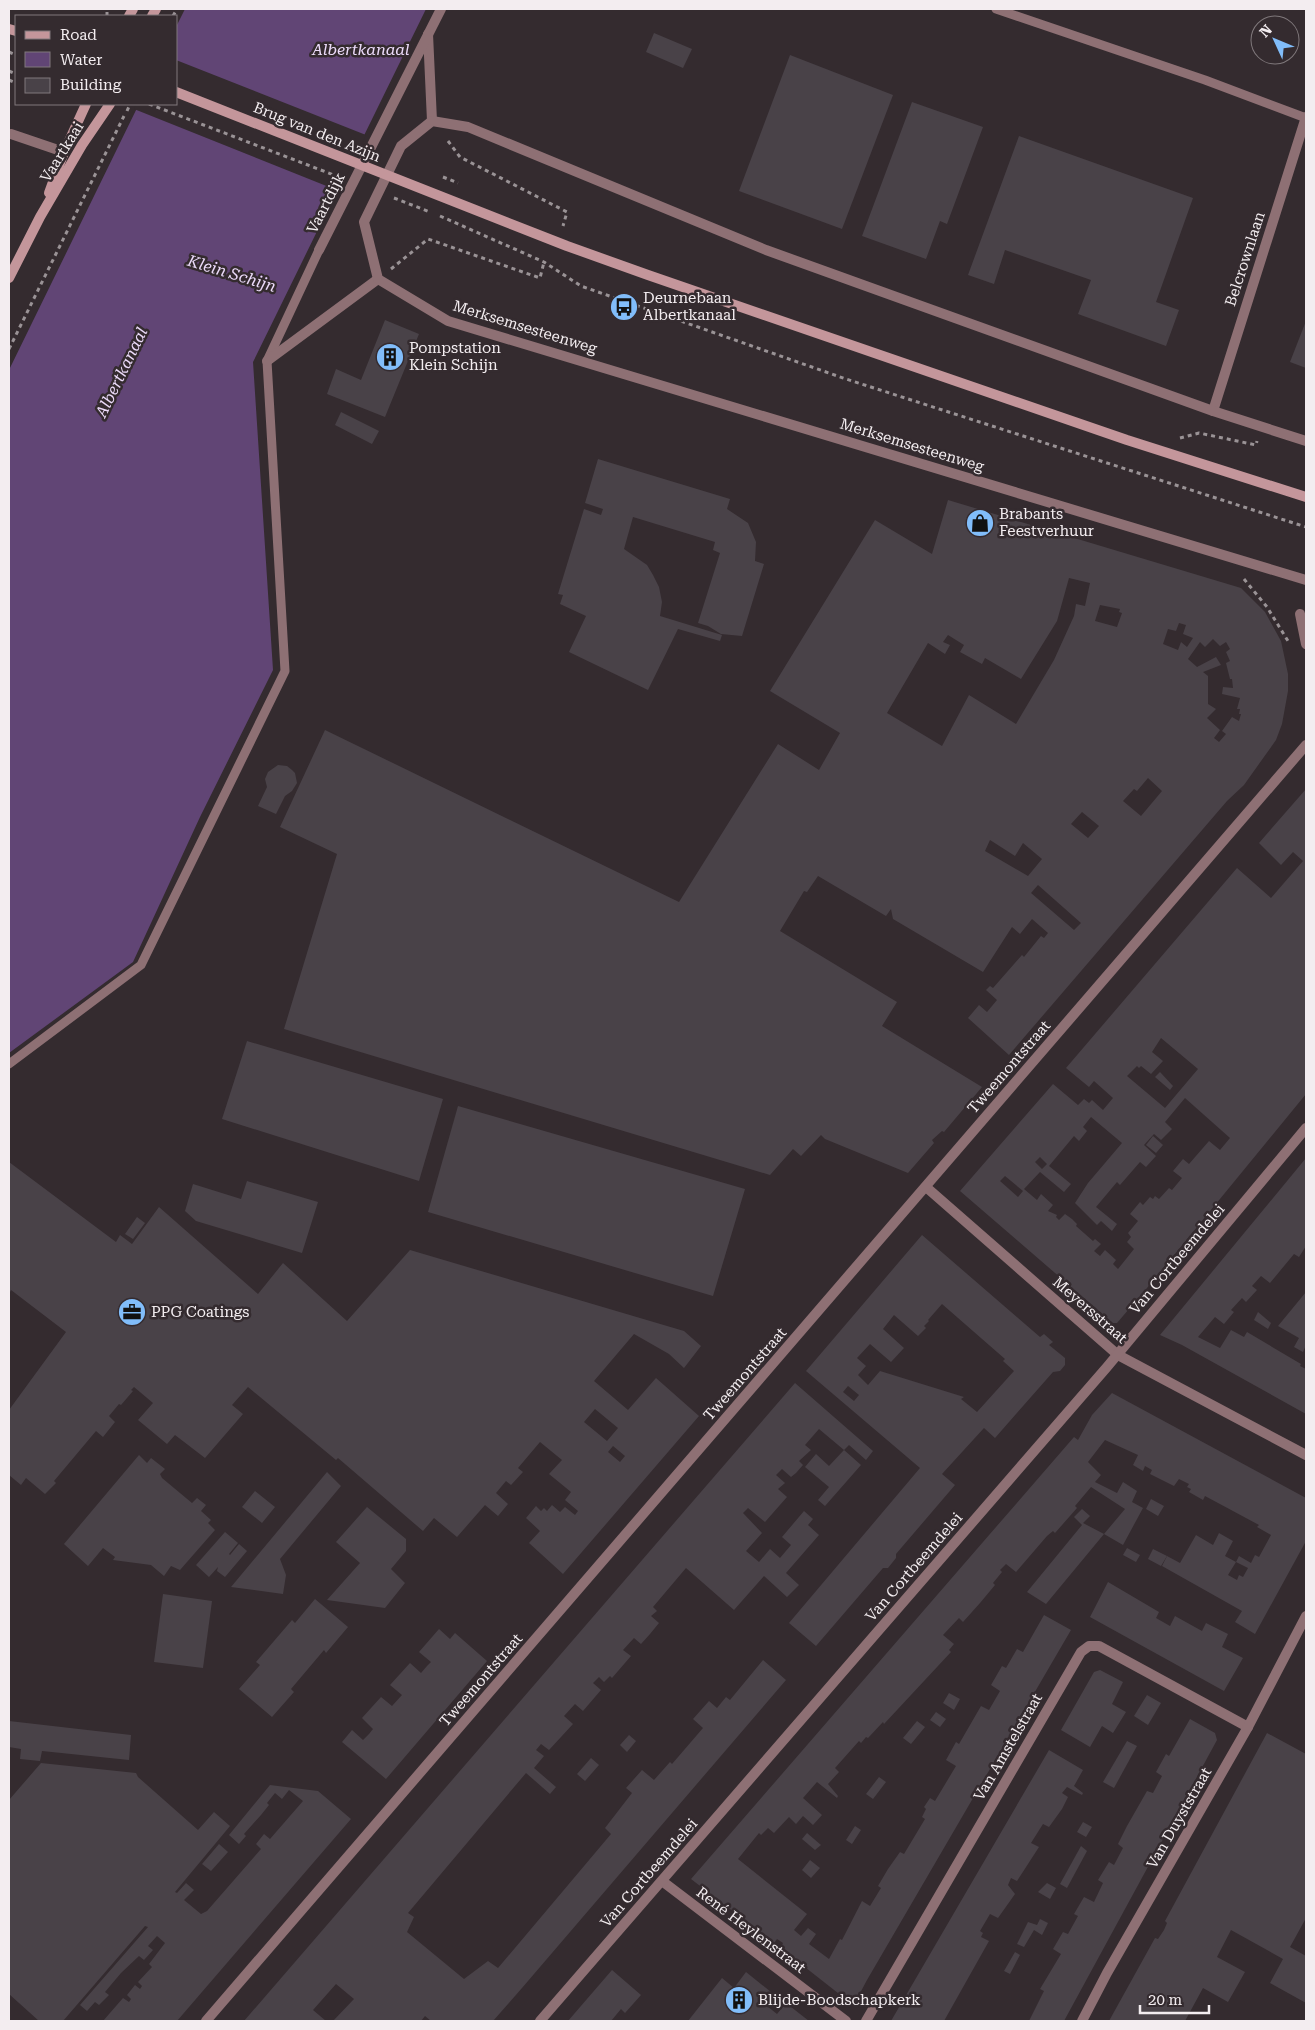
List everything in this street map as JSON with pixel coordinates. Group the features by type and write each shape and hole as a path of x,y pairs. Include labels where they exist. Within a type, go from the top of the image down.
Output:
{"main road":[{"name":"Brug van den Azijn","path":"178,93 446,199 667,282 1118,436 1306,497"},
{"name":"Vaartkaai","path":"40,217 64,152 86,105"},
{"name":"Vaartkaai","path":"9,278 40,217 109,105"}],"street":[{"name":"Vaartdijk","path":"319,250 440,9"},
{"path":"428,34 432,121"},
{"name":"Belcrownlaan","path":"1213,411 1306,117"},
{"path":"267,361 378,279 364,222 401,146 432,121 468,128 766,250 1213,411 1306,441"},
{"path":"9,135 64,152"},
{"name":"Merksemsesteenweg","path":"378,279 448,321 1306,580"},
{"path":"1300,614 1306,644"},
{"name":"Tweemontstraat","path":"206,2021 1306,745"},
{"name":"Van Cortbeemdelei","path":"540,2021 1118,1354 1306,1128"},
{"name":"Meyersstraat","path":"926,1187 1118,1354 1306,1455"},
{"name":"Van Duyststraat","path":"1082,2021 1107,1973 1303,1630 1306,1616"},
{"name":"Van Amstelstraat","path":"866,2021 1081,1652 1089,1646 1099,1646 1248,1727"},
{"name":"René Heylenstraat","path":"662,1882 846,2021"}],"lane":[{"path":"996,9 1205,80 1306,117"},
{"path":"9,1064 141,965 285,671 267,361 319,250"}],"path":[{"path":"9,349 130,105"},
{"path":"152,105 340,177"},
{"path":"460,157 567,212 563,226"},
{"path":"386,195 440,216 544,262 581,286 837,376 1306,527"},
{"path":"378,279 428,239 540,278 544,262"},
{"path":"1180,438 1199,432 1256,445"},
{"path":"1229,556 1245,581 1267,607 1285,639 1292,644"}],"water":[{"path":"185,9 426,9 253,362 273,670 200,817 133,962 9,1053 9,370 139,105 178,105 178,23"}],"pier":[{"path":"178,61 366,135 339,191 134,109 136,105 178,105"}],"building":[{"path":"654,33 692,49 683,68 646,52"},
{"path":"790,55 893,95 842,229 739,191"},
{"path":"912,102 983,127 947,224 940,221 926,259 862,236"},
{"path":"1019,136 1193,198 1156,302 1179,310 1166,346 1078,314 1091,280 1005,250 994,284 968,275"},
{"path":"385,320 419,334 385,417 327,394 336,369 361,380"},
{"path":"1306,321 1306,368 1290,362"},
{"path":"341,412 379,431 372,444 335,425"},
{"path":"598,459 730,499 727,509 748,523 756,542 755,561 764,564 742,636 721,634 708,626 698,623 720,553 713,550 715,542 633,517 624,549 647,565 653,575 659,587 662,602 660,616 722,635 720,641 678,629 648,690 569,652 586,616 560,604 563,595 558,594 584,509 601,515 603,509 585,503"},
{"path":"948,500 1241,588 1265,612 1281,641 1288,674 1288,691 1282,724 1276,740 1244,785 1227,801 1009,1055 968,1018 979,1005 987,1012 997,1000 986,990 990,986 993,988 1022,955 1024,957 1041,936 1044,938 1048,933 1032,919 1020,934 1012,927 983,972 893,919 891,909 886,916 818,876 807,892 804,891 780,931 897,1002 882,1026 982,1087 944,1132 942,1131 932,1140 934,1143 908,1173 825,1139 821,1135 801,1156 793,1149 770,1175 284,1029 337,854 280,827 325,730 679,902 778,744 819,770 840,733 770,691 875,520 932,554","holes":["1069,578 1090,583 1085,606 1076,604 1074,616 1054,660 1016,724 969,695 942,746 887,713 928,643 945,654 950,645 943,642 948,635 964,645 960,652 982,664 985,658 1021,679 1057,621","1100,605 1120,609 1119,612 1122,613 1117,627 1095,621","1179,623 1186,625 1183,634 1193,638 1187,647 1181,642 1178,650 1163,644 1168,629 1176,631","1213,639 1220,646 1226,642 1230,649 1226,652 1230,661 1226,663 1233,688 1223,687 1222,694 1240,698 1237,709 1240,709 1239,714 1241,714 1239,721 1232,717 1222,731 1226,734 1219,742 1214,738 1220,730 1207,718 1216,709 1208,704 1208,676 1203,672 1221,665 1216,657 1197,667 1188,659 1200,642 1205,647","1148,778 1162,791 1141,816 1123,801 1134,789 1137,791","1082,812 1099,826 1088,838 1071,824","990,840 1015,856 1023,843 1042,859 1028,876 985,851","1038,885 1081,923 1074,930 1031,893"]},
{"path":"278,765 287,766 292,770 295,773 297,783 292,791 285,796 276,814 258,806 267,787 265,779 268,772"},
{"path":"1306,789 1306,1094 1147,1288 1117,1323 1113,1323 960,1191 1053,1084 1078,1105 1084,1099 1089,1103 1092,1100 1103,1110 1113,1098 1094,1081 1089,1087 1066,1068 1237,868 1271,898 1303,861 1293,852 1281,865 1259,843","holes":["1161,1038 1198,1069 1165,1108 1127,1076 1137,1066 1139,1068 1141,1066 1151,1074 1163,1061 1152,1052","1185,1098 1230,1138 1220,1150 1209,1141 1189,1164 1183,1159 1173,1171 1182,1178 1172,1190 1169,1188 1159,1199 1155,1196 1153,1199 1150,1197 1143,1205 1140,1202 1130,1214 1138,1221 1128,1233 1131,1237 1127,1242 1134,1249 1118,1269 1113,1264 1116,1260 1105,1250 1100,1256 1094,1251 1101,1244 1095,1239 1093,1241 1076,1226 1077,1224 1072,1219 1065,1214 1059,1220 1056,1217 1057,1215 1048,1211 1053,1205 1041,1194 1037,1200 1024,1189 1040,1172 1064,1192 1071,1184 1049,1166 1074,1136 1079,1141 1087,1131 1083,1127 1091,1117 1122,1143 1088,1183 1075,1203 1097,1225 1101,1221 1112,1231 1117,1224 1096,1207 1117,1182 1120,1185 1140,1162 1146,1167 1156,1156 1144,1145 1154,1134 1161,1140 1172,1129 1165,1122","1040,1157 1047,1164 1042,1169 1035,1162","1005,1176 1023,1191 1018,1197 1000,1181"]},
{"path":"247,1041 443,1099 419,1181 222,1119"},
{"path":"1160,1072 1173,1086 1170,1090 1155,1077"},
{"path":"458,1106 745,1189 713,1296 428,1212"},
{"path":"1153,1136 1163,1145 1156,1153 1146,1145"},
{"path":"1306,1158 1306,1246 1299,1257 1294,1254 1270,1283 1261,1276 1252,1286 1257,1290 1246,1302 1242,1298 1231,1310 1234,1312 1224,1324 1215,1317 1198,1337 1220,1348 1231,1330 1244,1337 1247,1332 1301,1364 1300,1366 1306,1369 1306,1414 1182,1345 1160,1335"},
{"path":"9,1162 116,1242 120,1235 132,1244 159,1207 258,1294 283,1263 347,1321 410,1250 684,1331 701,1346 684,1368 669,1354 634,1334 594,1381 628,1410 656,1378 699,1416 563,1574 529,1543 540,1531 526,1518 536,1506 541,1511 544,1508 547,1511 552,1505 560,1512 565,1507 575,1515 578,1511 565,1500 571,1492 549,1474 562,1460 540,1442 518,1468 523,1472 511,1485 506,1481 496,1493 508,1504 498,1516 485,1505 457,1537 434,1518 423,1531 338,1458 336,1460 248,1387 232,1405 243,1414 205,1458 175,1435 167,1444 138,1420 153,1403 134,1387 131,1390 133,1391 121,1405 119,1404 109,1416 115,1422 103,1437 96,1431 54,1481 56,1483 45,1494 26,1478 21,1485 9,1475 9,1410 66,1332 11,1290 9,1294","holes":["595,1409 618,1428 607,1441 584,1422","613,1446 625,1456 620,1462 608,1452"]},
{"path":"247,1181 318,1202 302,1253 196,1221 185,1211 193,1184 241,1199"},
{"path":"137,1217 145,1223 133,1239 125,1234"},
{"path":"922,1235 1040,1337 1044,1334 1053,1342 1049,1345 1065,1358 1065,1365 1060,1371 1053,1372 995,1438 984,1428 942,1474 955,1485 896,1554 896,1558 888,1568 883,1568 816,1646 789,1623 920,1468 806,1371","holes":["942,1304 1005,1359 1003,1361 1014,1371 977,1412 961,1399 964,1397 880,1371 868,1385 858,1375 866,1366 857,1358 870,1344 891,1362 904,1348 883,1329 894,1315 918,1336 926,1328 924,1326","848,1386 859,1395 854,1401 843,1392"]},
{"path":"1306,1292 1306,1345 1303,1352 1294,1347 1299,1338 1278,1326"},
{"path":"1258,1312 1271,1323 1268,1329 1254,1320"},
{"path":"795,1383 873,1451 866,1460 849,1445 844,1450 819,1429 805,1445 811,1450 799,1461 803,1465 796,1473 791,1477 782,1469 776,1475 785,1483 778,1489 787,1497 765,1522 748,1508 743,1513 762,1533 746,1551 759,1562 770,1549 780,1558 791,1545 782,1537 804,1511 813,1519 808,1525 819,1535 786,1573 799,1585 787,1597 764,1576 734,1610 686,1568 653,1607 657,1611 651,1616 659,1623 650,1634 641,1644 634,1638 623,1650 631,1656 612,1678 610,1676 604,1682 599,1677 593,1683 601,1690 583,1711 575,1704 564,1716 573,1724 549,1750 541,1744 536,1750 544,1756 534,1768 556,1787 550,1794 526,1773 408,1913 414,1917 407,1932 464,1979 488,1961 498,1968 611,1834 605,1828 632,1793 626,1788 642,1770 654,1780 670,1762 672,1764 703,1728 693,1719 709,1701 717,1708 726,1697 730,1700 763,1660 786,1680 522,1988 493,2021 431,2021 425,2016 421,2021 333,2021 354,1999 336,1984 313,2010 326,2021 244,2021"},
{"path":"1112,1393 1306,1498 1306,1541 1255,1634 1235,1622 1242,1611 1162,1566 1167,1556 1180,1563 1196,1535 1213,1545 1219,1533 1233,1541 1225,1556 1236,1562 1239,1556 1251,1563 1255,1555 1259,1557 1271,1535 1257,1527 1259,1525 1205,1496 1203,1500 1189,1492 1191,1489 1187,1487 1189,1484 1179,1479 1174,1486 1150,1474 1152,1470 1145,1466 1143,1471 1133,1465 1138,1455 1105,1440 1088,1462 1101,1475 1095,1482 1117,1493 1123,1482 1137,1491 1132,1502 1143,1508 1123,1545 1104,1534 1125,1509 1091,1487 1075,1506 1077,1508 1055,1533 1053,1531 1047,1536 1016,1572 1006,1564 1000,1570 1002,1572 993,1583 995,1585 980,1603 963,1622 959,1618 943,1635 954,1644 949,1650 951,1652 884,1724 883,1722 861,1743 859,1741 835,1768 839,1772 828,1784 838,1796 837,1798 817,1782 803,1798 822,1815 813,1825 803,1816 796,1824 789,1817 774,1833 768,1828 761,1835 759,1833 738,1859 807,1914 794,1930 801,1936 808,1928 816,1934 809,1944 829,1959 840,1939 842,1940 862,1901 870,1906 881,1888 878,1886 888,1869 900,1852 904,1854 925,1819 922,1817 926,1809 924,1807 930,1798 935,1801 956,1766 946,1760 956,1742 959,1744 981,1706 989,1710 1000,1691 991,1685 1002,1666 1006,1668 1017,1649 1023,1652 1044,1615 1071,1630 859,1995 852,2000 843,1997 787,1953 781,1947 783,1943 777,1939 774,1943 691,1879 1074,1437 1078,1440 1092,1415","holes":["1236,1562 1248,1568 1243,1577 1239,1575 1237,1580 1228,1575"]},
{"path":"844,1450 861,1465 825,1506 818,1500 829,1487 805,1467 816,1454 829,1466"},
{"path":"139,1455 147,1463 151,1458 165,1469 160,1474 162,1478 192,1503 197,1498 206,1505 201,1511 211,1520 208,1523 215,1530 180,1570 171,1566 164,1576 151,1565 113,1560 115,1557 103,1548 88,1566 64,1544"},
{"path":"327,1472 341,1486 280,1559 286,1575 283,1594 231,1587"},
{"path":"255,1491 275,1507 262,1523 242,1507"},
{"path":"1151,1499 1164,1506 1158,1516 1146,1509"},
{"path":"367,1507 406,1539 406,1551 391,1569 405,1583 385,1608 327,1600 360,1563 336,1542"},
{"path":"1082,1509 1090,1516 1083,1523 1104,1534 1046,1604 1027,1592 1082,1525 1074,1517"},
{"path":"225,1532 238,1543 230,1555 239,1544 247,1551 225,1577 217,1571 218,1567 209,1577 196,1565"},
{"path":"1127,1548 1140,1555 1136,1562 1123,1555"},
{"path":"1153,1549 1167,1556 1161,1566 1148,1559"},
{"path":"1108,1582 1159,1612 1156,1618 1170,1626 1175,1616 1202,1631 1206,1623 1228,1634 1222,1647 1243,1658 1224,1691 1090,1617"},
{"path":"163,1594 212,1601 203,1668 154,1662"},
{"path":"315,1599 348,1627 326,1653 324,1650 291,1689 294,1692 272,1717 239,1689 260,1665 256,1662 292,1620 295,1623"},
{"path":"439,1629 450,1639 455,1633 487,1661 386,1779 342,1742 352,1730 363,1740 369,1734 373,1729 362,1718 381,1697 392,1706 402,1695 390,1685 410,1663 421,1673 431,1662 419,1652"},
{"path":"1100,1670 1123,1682 1112,1704 1126,1712 1113,1733 1102,1726 1090,1747 1061,1730 1094,1672"},
{"path":"949,1693 960,1699 954,1710 943,1703"},
{"path":"1147,1695 1161,1703 1148,1725 1134,1716"},
{"path":"936,1712 946,1719 940,1727 930,1720"},
{"path":"1190,1719 1215,1733 1217,1740 1064,2021 1029,2021 1044,1991 1040,1989 1061,1954 1053,1949 1063,1932 1068,1934 1078,1916 1074,1914 1084,1897 1094,1902 1103,1883 1098,1880 1109,1862 1114,1865 1123,1848 1118,1844 1127,1826 1147,1791 1153,1793 1162,1776 1156,1772 1166,1754 1169,1756"},
{"path":"9,1721 131,1735 129,1760 42,1751 40,1761 20,1759 21,1749 9,1747"},
{"path":"917,1721 925,1727 911,1744 903,1738"},
{"path":"1267,1733 1306,1754 1306,1918 1290,1947 1306,1956 1306,2003 1270,1983 1283,1959 1231,1930 1217,1957 1245,1972 1228,2002 1203,1988 1185,2021 1109,2021 1155,1938 1158,1939 1164,1930 1167,1923 1165,1921"},
{"path":"629,1735 636,1741 627,1752 620,1745"},
{"path":"1127,1741 1137,1746 1114,1788 1103,1782"},
{"path":"1049,1750 1083,1770 1074,1786 1083,1793 1082,1795 1067,1787 1062,1793 1068,1797 1062,1809 1049,1827 1043,1824 1031,1843 1039,1847 1017,1881 1011,1878 1008,1885 1015,1894 998,1918 990,1914 980,1931 983,1933 981,1937 989,1941 944,2021 891,2021"},
{"path":"591,1758 599,1765 585,1781 577,1774"},
{"path":"41,1763 136,1773 138,1777 198,1830 214,1812 230,1826 175,1892 177,1893 186,1883 194,1890 184,1900 201,1914 207,1911 261,1849 256,1844 264,1834 270,1839 303,1801 289,1790 282,1799 275,1793 267,1803 269,1805 244,1834 246,1836 239,1844 229,1835 270,1785 318,1791 351,1819 177,2021 103,2021 123,1998 129,2002 131,1999 127,1995 135,1985 140,1989 142,1986 138,1982 152,1967 149,1964 165,1943 157,1936 148,1946 153,1950 144,1960 139,1956 121,1973 105,1992 109,1995 99,2005 95,2002 87,2011 80,2005 148,1927 145,1926 63,2021 39,2021 9,1994 9,1800"},
{"path":"879,1777 886,1782 873,1799 866,1794"},
{"path":"1083,1822 1092,1827 1086,1837 1077,1832"},
{"path":"855,1826 861,1830 852,1844 846,1840"},
{"path":"807,1833 821,1845 815,1850 802,1839"},
{"path":"219,1844 228,1852 211,1871 202,1864"},
{"path":"1081,1846 1087,1851 1067,1888 1060,1884"},
{"path":"810,1860 820,1868 811,1878 802,1870"},
{"path":"1047,1883 1056,1888 1050,1899 1038,1892"},
{"path":"1040,1919 1048,1923 1042,1935 1034,1930 1024,1947 1017,1944 1028,1922 1037,1925"},
{"path":"1015,1952 1020,1955 1010,1974 1004,1971"},
{"path":"612,1970 641,1995 625,2013 621,2009 611,2021 568,2021"},
{"name":"Blijde-Boodschapkerk","path":"746,1972 776,1996 767,2006 777,2014 786,2003 809,2021 688,2021 722,1978 734,1988"}],"place":[{"name":"Deurnebaan Albertkanaal","path":"624,307"},
{"name":"Pompstation Klein Schijn","path":"390,357"},
{"name":"Brabants Feestverhuur","path":"980,523"},
{"name":"PPG Coatings","path":"132,1312"},
{"name":"Blijde-Boodschapkerk","path":"739,2000"}],"water label":[{"name":"Albertkanaal","path":"361,49"},
{"name":"Klein Schijn","path":"232,273"},
{"name":"Albertkanaal","path":"121,372"}]}
